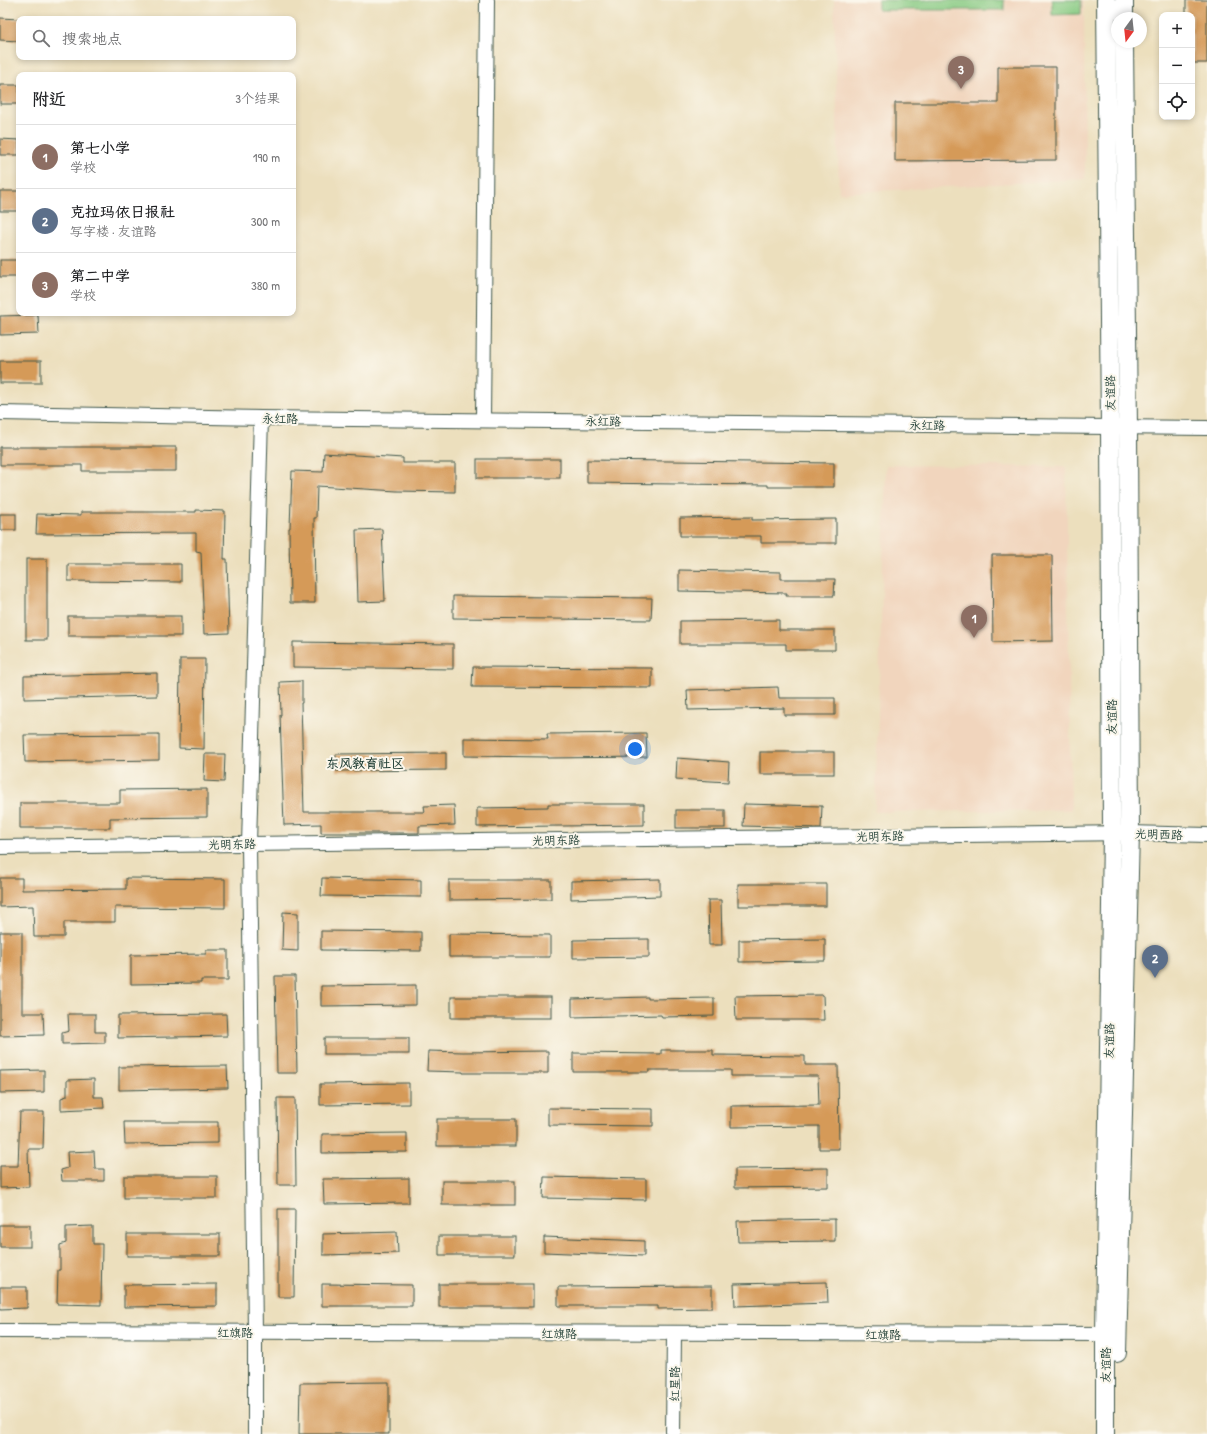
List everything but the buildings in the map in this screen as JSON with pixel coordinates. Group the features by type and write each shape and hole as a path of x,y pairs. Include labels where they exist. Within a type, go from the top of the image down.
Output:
{"main road":[{"name":"友谊路","path":"1106,0 1112,834 1111,1334 1117,1434"},
{"path":"1124,0 1124,12"},
{"name":"友谊路","path":"1105,1434 1111,1334 1130,833 1124,48"}],"street":[{"path":"483,419 487,0"},
{"name":"永红路","path":"0,413 261,418 483,419 1207,428"},
{"path":"255,1434 249,844 261,418"},
{"name":"光明西路","path":"1112,834 1130,833 1207,836"},
{"name":"光明东路","path":"0,847 1112,834"},
{"name":"红旗路","path":"0,1331 1111,1334"},
{"name":"红星路","path":"673,1434 674,1334"}],"shaded area":[{"path":"834,0 1084,0 1085,179 839,193"},
{"path":"886,465 1066,467 1071,810 875,812"}],"green space":[{"path":"878,0 1004,0 1004,10 878,10"},
{"path":"1052,0 1081,0 1081,14 1052,15"}],"place":[{"name":"第二中学","path":"961,89"},
{"name":"第七小学","path":"974,638"},
{"name":"克拉玛依日报社","path":"1155,978"}],"district":[{"name":"东风教育社区","path":"365,763"}]}
